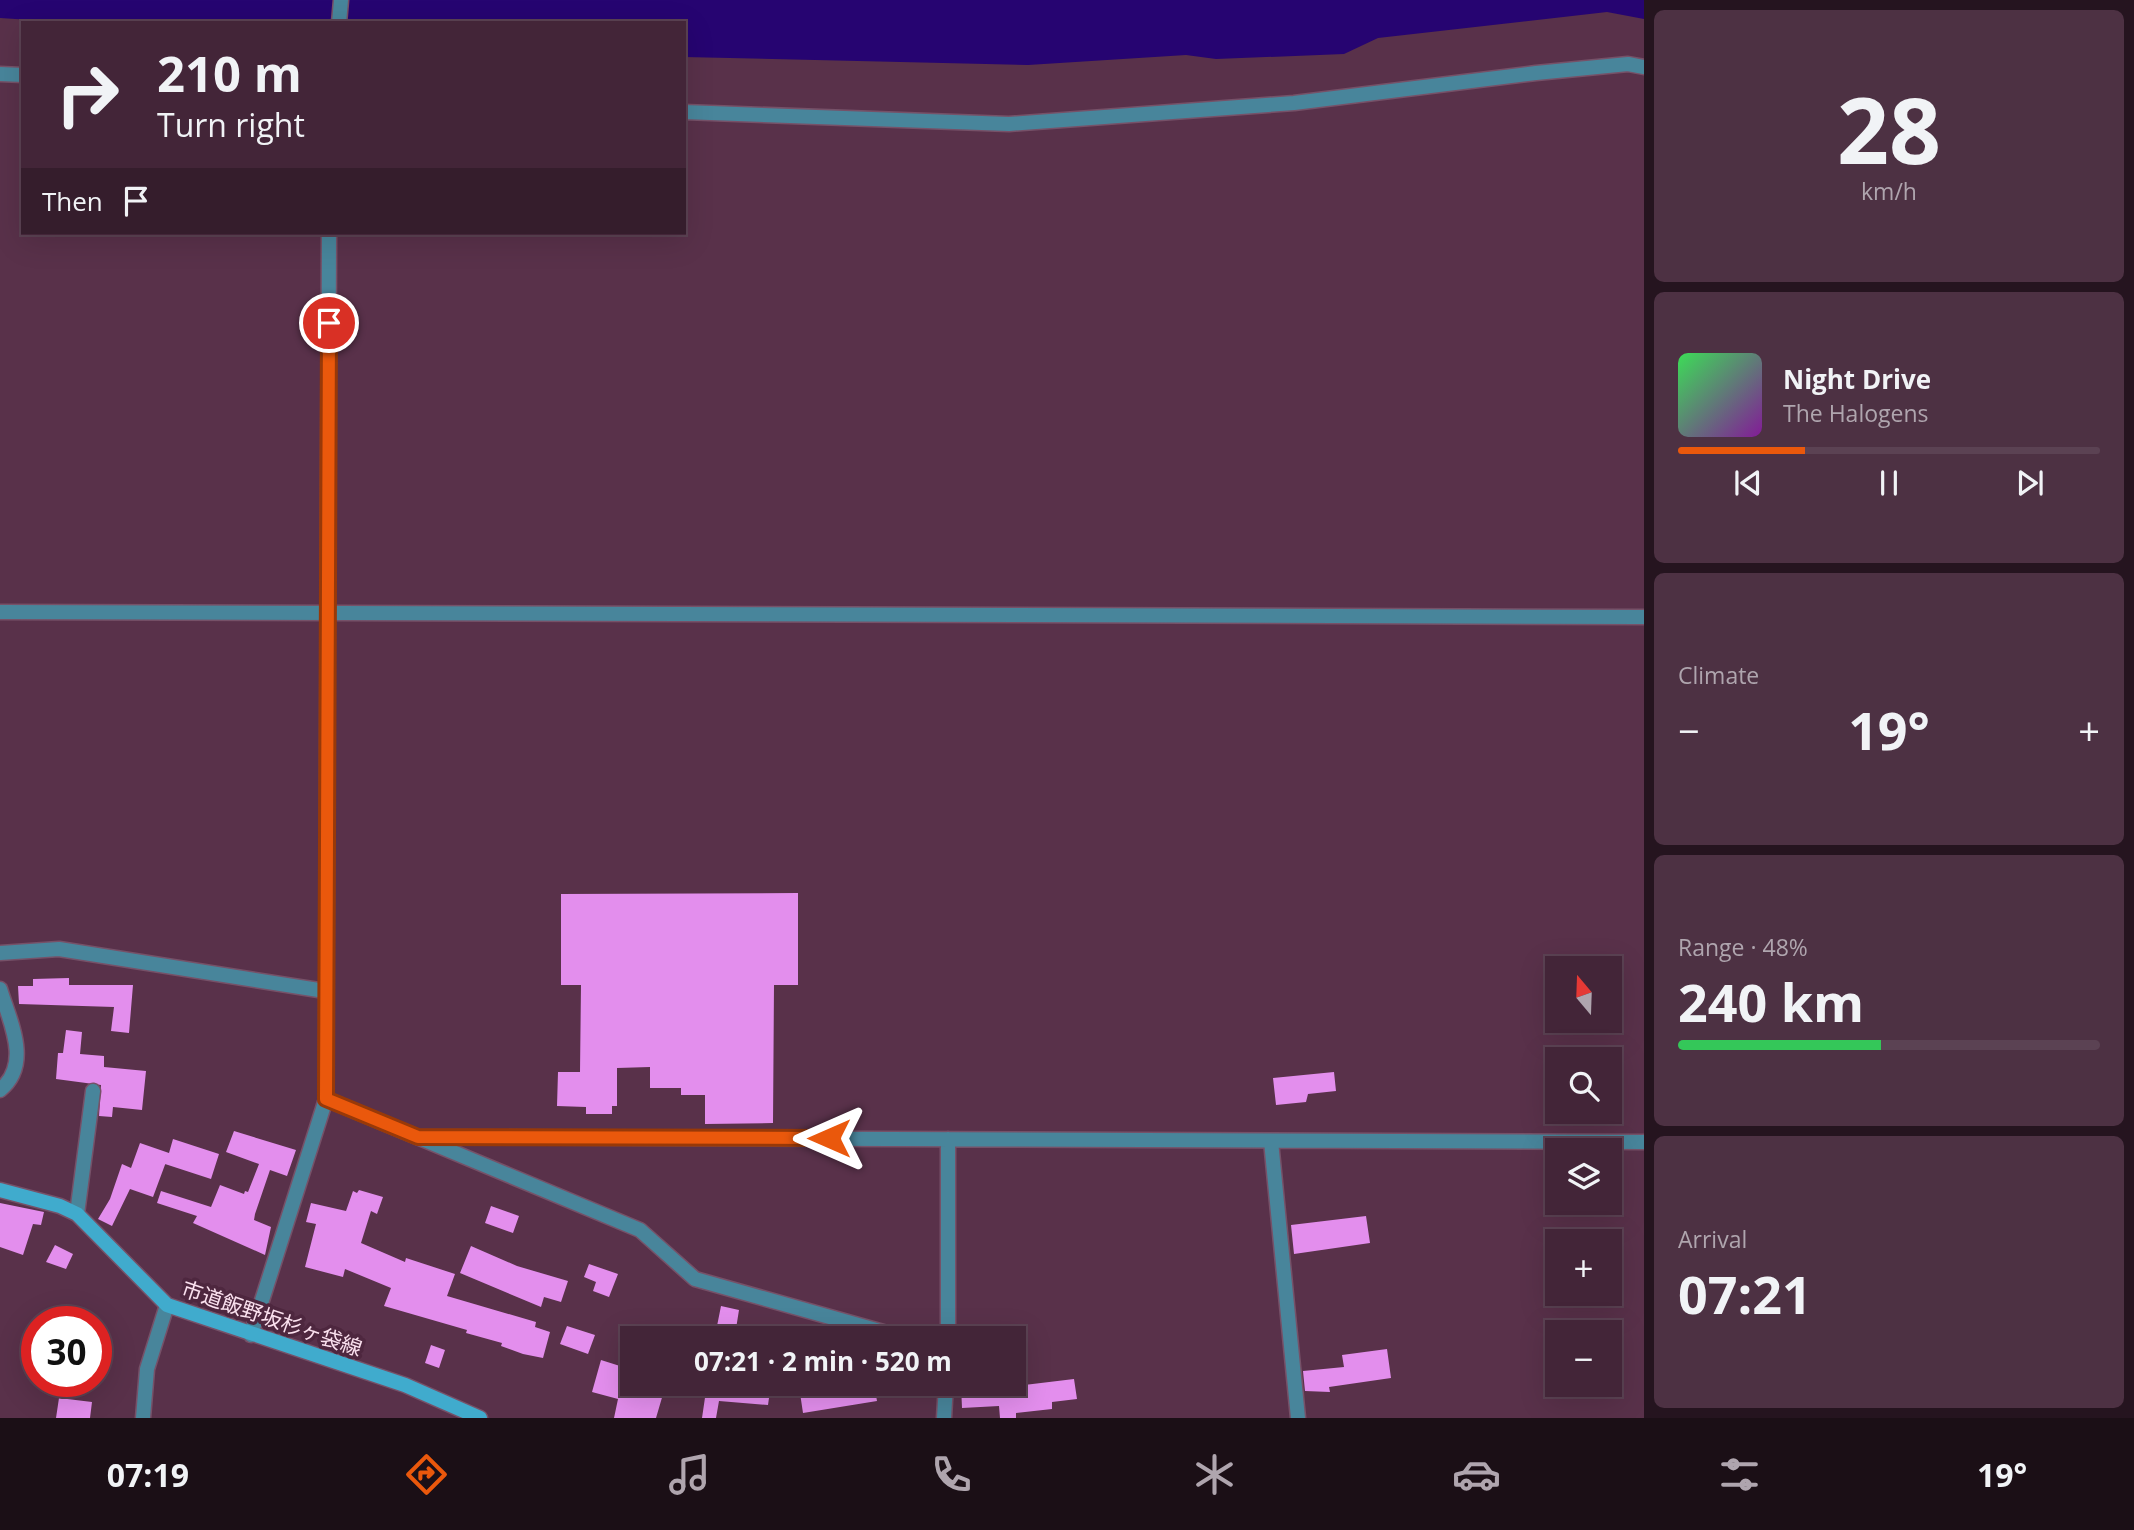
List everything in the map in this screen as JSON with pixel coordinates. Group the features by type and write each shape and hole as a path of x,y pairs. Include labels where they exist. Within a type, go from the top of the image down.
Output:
{"street":[{"path":"340,21 341,0"},
{"path":"686,111 1009,124 1294,103 1536,73 1628,64 1644,67"},
{"path":"0,74 21,75"},
{"path":"251,1335 326,1099 324,990 329,235"},
{"path":"0,612 1644,617"},
{"path":"0,953 60,949 324,990"},
{"path":"0,989 18,1050 16,1068 8,1084 0,1090"},
{"path":"77,1214 93,1091"},
{"path":"326,1099 640,1230 695,1279 862,1326"},
{"path":"418,1137 1644,1142"},
{"path":"948,1139 948,1326"},
{"path":"1271,1141 1298,1418"},
{"name":"市道飯野坂杉ヶ袋線","path":"0,1190 61,1206 77,1214 167,1306 405,1385 480,1418"},
{"path":"143,1418 147,1369 167,1306"},
{"path":"944,1418 945,1396"}],"shaded area":[{"path":"0,0 1644,0 1644,19 1607,12 1378,38 1344,54 1216,59 1186,55 1028,65 686,57 686,21 46,21 0,18"}],"building":[{"path":"798,893 798,985 774,985 773,1123 705,1124 705,1095 681,1095 681,1088 650,1088 650,1067 617,1068 617,1106 612,1106 612,1114 586,1114 586,1107 557,1106 558,1072 580,1072 581,985 561,985 561,894"},
{"path":"69,978 69,985 133,985 129,1033 111,1031 114,1007 19,1004 18,986 33,986 33,979"},
{"path":"66,1030 82,1032 80,1054 104,1056 104,1067 146,1071 142,1110 113,1107 112,1117 99,1116 101,1085 56,1079 58,1053 63,1053"},
{"path":"1334,1072 1336,1091 1308,1094 1306,1102 1276,1105 1273,1078"},
{"path":"234,1131 296,1150 287,1176 270,1170 255,1214 254,1220 271,1227 265,1255 193,1223 197,1216 157,1203 161,1191 211,1207 220,1185 244,1194 245,1191 248,1192 259,1164 226,1152"},
{"path":"173,1139 219,1154 211,1179 165,1164 153,1197 130,1189 112,1226 98,1219 110,1199 122,1164 131,1168 140,1143 169,1153"},
{"path":"359,1190 383,1197 377,1214 371,1211 361,1243 405,1262 406,1258 455,1274 447,1296 536,1322 535,1327 550,1332 543,1358 501,1346 502,1343 466,1333 467,1330 384,1306 391,1288 345,1269 343,1277 305,1267 316,1224 306,1222 311,1203 346,1211 353,1191 357,1193"},
{"path":"0,1203 44,1212 41,1225 33,1224 23,1255 0,1247"},
{"path":"491,1206 519,1216 513,1233 485,1223"},
{"path":"1366,1216 1370,1243 1294,1254 1291,1225"},
{"path":"55,1245 73,1254 66,1269 46,1262"},
{"path":"471,1246 517,1266 568,1281 561,1302 544,1297 541,1307 460,1273"},
{"path":"589,1264 618,1274 609,1297 593,1291 596,1282 584,1277"},
{"path":"721,1306 739,1310 736,1326 717,1326"},
{"path":"567,1326 595,1335 588,1354 560,1344"},
{"path":"431,1345 445,1350 439,1368 425,1363"},
{"path":"1387,1349 1391,1378 1329,1387 1330,1392 1305,1391 1303,1371 1344,1367 1342,1355"},
{"path":"601,1360 620,1366 620,1396 662,1396 656,1418 614,1418 618,1399 592,1392"},
{"path":"1074,1379 1077,1399 1052,1402 1052,1409 1016,1413 1016,1418 1000,1418 999,1406 962,1408 961,1396 1026,1396 1026,1385"},
{"path":"705,1396 769,1396 768,1405 719,1401 716,1418 702,1418"},
{"path":"800,1396 876,1396 877,1401 803,1413"},
{"path":"59,1398 92,1402 90,1418 56,1418"}],"route":[{"path":"329,323 324,990 326,1099 418,1137 829,1138"}]}
